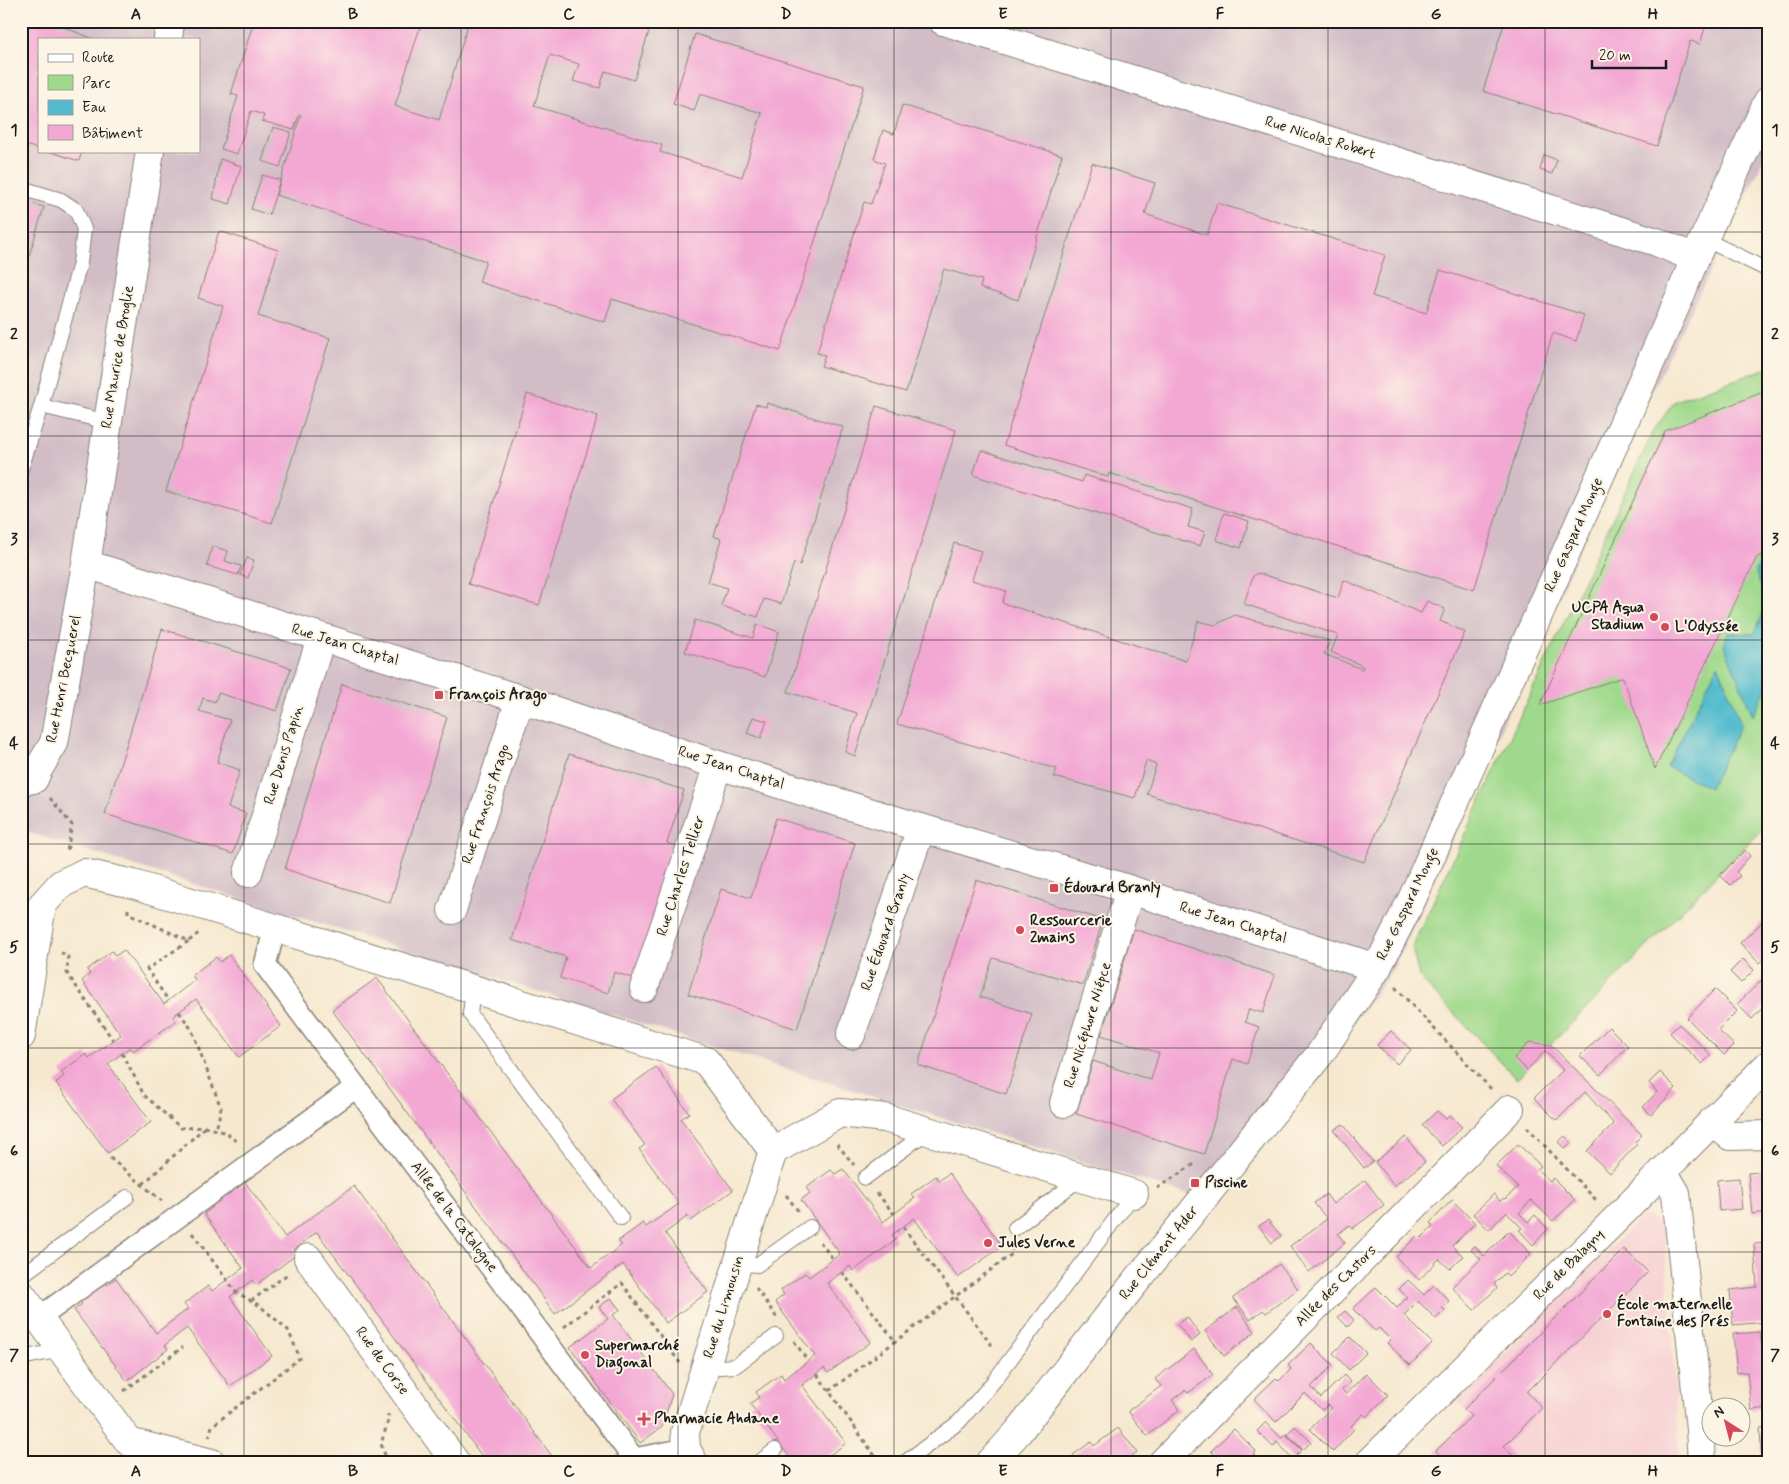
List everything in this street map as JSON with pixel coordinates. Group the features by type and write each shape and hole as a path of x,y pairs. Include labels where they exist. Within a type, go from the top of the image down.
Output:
{"street":[{"path":"168,38 170,21"},
{"name":"Rue Nicolas Robert","path":"943,21 1657,242 1700,248"},
{"name":"Rue Gaspard Monge","path":"1377,968 1412,899 1700,248 1768,101"},
{"name":"Rue Maurice de Broglie","path":"86,564 150,152"},
{"name":"Rue Jean Chaptal","path":"86,564 520,699 718,765 1130,890 1377,968"},
{"name":"Rue Henri Becquerel","path":"28,780 39,768 54,743 86,564"},
{"name":"Rue Denis Papin","path":"248,873 321,638"},
{"name":"Rue François Arago","path":"452,910 520,699"},
{"name":"Rue Charles Tellier","path":"644,988 718,765"},
{"name":"Rue Édouard Branly","path":"851,1035 921,828"},
{"path":"21,1036 28,942 42,905 61,884 84,874 133,884 706,1061 773,1151 840,1113 885,1118 1134,1194"},
{"name":"Rue Nicéphore Niépce","path":"1064,1103 1130,890"},
{"name":"Allée de la Catalogne","path":"275,928 265,965 634,1458 690,1456"},
{"name":"Rue Clément Ader","path":"990,1463 1020,1431 1113,1310 1320,1054 1377,968"},
{"name":"Rue de Balagny","path":"1369,1463 1768,1065"},
{"path":"39,1318 356,1087"},
{"name":"Allée des Castors","path":"1162,1463 1510,1109"},
{"path":"1712,1122 1730,1136 1768,1134"},
{"name":"Rue du Limousin","path":"690,1456 685,1432 773,1151"},
{"path":"1663,1171 1676,1193 1702,1463"},
{"name":"Rue de Corse","path":"308,1258 456,1463"},
{"path":"21,1294 129,1442 207,1462"}],"lane":[{"path":"21,188 61,200 76,210 84,229 80,263 42,406 21,469"},
{"path":"1700,248 1768,270"},
{"path":"42,406 108,422"},
{"path":"473,989 470,1014 621,1218"},
{"path":"865,1178 929,1131"},
{"path":"1015,1228 1081,1177"},
{"path":"904,1463 959,1422 1007,1364 1134,1194"},
{"path":"21,1276 127,1197"},
{"path":"738,1263 757,1265 810,1227"},
{"path":"706,1368 735,1366 779,1330"},
{"path":"21,1358 62,1350"},
{"path":"758,1463 775,1450"}],"path":[{"path":"28,780 72,825"},
{"path":"133,884 128,914 189,940 147,969 168,1000"},
{"path":"28,942 68,955 67,973 113,1040"},
{"path":"179,1012 192,1030 221,1108 216,1130"},
{"path":"122,1053 144,1095 181,1128 205,1127 228,1133 254,1161"},
{"path":"127,1197 144,1184 205,1127"},
{"path":"110,1158 144,1184 179,1216 236,1292 251,1301 288,1330 300,1358 212,1426 207,1462"},
{"path":"1134,1194 1145,1196 1198,1162"},
{"path":"903,1227 1007,1364"},
{"path":"829,1391 1012,1254 1015,1228"},
{"path":"251,1301 308,1258"},
{"path":"738,1263 779,1330"},
{"path":"842,1272 895,1341"},
{"path":"546,1341 622,1283 682,1366 706,1368"},
{"path":"792,1338 808,1361"},
{"path":"103,1406 184,1347"},
{"path":"817,1374 880,1463"},
{"path":"388,1463 381,1444 388,1421 387,1405 403,1390"}],"shaded area":[{"path":"21,21 1768,21 1768,151 1618,462 1395,966 1221,1205 21,830"},
{"name":"École maternelle Fontaine des Prés","path":"1644,1214 1664,1227 1680,1463 1515,1463 1457,1401"}],"green space":[{"name":"L'Odyssée","path":"1768,368 1768,823 1517,1079 1419,977 1412,947 1654,430 1675,401"}],"water":[{"path":"1764,561 1768,571 1768,684 1753,716 1724,645 1728,633 1754,634 1767,605 1755,570"},
{"path":"1718,664 1741,724 1710,788 1667,767"}],"building":[{"path":"21,21 48,21 91,38 38,38 38,149 21,144"},
{"path":"254,21 422,21 395,106 439,120 469,21 627,21 650,28 634,80 605,71 600,88 573,81 579,64 550,55 534,106 662,145 660,152 742,177 762,113 700,94 694,111 673,104 695,34 864,86 780,351 612,299 605,322 479,282 486,261 276,195 301,115 299,115 294,130 262,121 264,115 251,111 237,154 221,149 238,96 231,94"},
{"path":"1505,21 1707,21 1700,44 1690,41 1657,146 1483,91"},
{"path":"902,105 1062,155 1018,300 980,288 982,280 944,269 906,392 821,366 825,355 817,353 864,202 871,204 885,163 874,159 883,130 894,134"},
{"path":"273,127 291,132 280,167 262,161"},
{"path":"51,152 82,152 79,161"},
{"path":"1544,155 1557,160 1552,174 1540,170"},
{"path":"220,159 241,166 230,204 213,199"},
{"path":"1092,163 1155,183 1145,214 1207,235 1217,203 1385,255 1372,296 1426,313 1440,270 1584,315 1576,341 1553,333 1474,590 1109,473 1108,477 1004,445"},
{"path":"262,175 280,180 269,215 251,209"},
{"path":"21,200 44,207 22,279 21,279"},
{"path":"219,231 278,250 258,316 330,338 272,523 166,491 223,306 198,298"},
{"name":"UCPA Aqua Stadium","path":"1768,390 1768,553 1757,557 1655,769 1623,677 1540,705 1665,431"},
{"path":"527,394 598,416 539,605 468,584"},
{"path":"767,403 843,427 800,565 794,563 781,604 764,599 758,617 721,606 727,588 708,582 721,539 714,536 756,404 766,407"},
{"path":"876,406 956,430 855,756 845,752 857,713 788,692"},
{"path":"981,450 1082,482 1084,475 1193,509 1188,527 1205,532 1200,546 973,475"},
{"path":"1224,513 1249,521 1241,548 1216,540"},
{"path":"954,543 981,551 972,580 1006,591 1002,603 1186,661 1198,621 1215,625 1235,615 1330,641 1324,654 1362,669 1363,666 1331,652 1338,635 1244,604 1253,576 1258,573 1338,598 1344,580 1421,613 1427,601 1445,609 1440,621 1465,632 1364,862 1147,794 1156,765 1146,761 1135,798 1054,777 1057,769 897,724"},
{"path":"212,546 228,551 225,561 241,566 238,575 207,566"},
{"path":"247,558 254,560 248,578 240,575"},
{"path":"695,620 753,638 757,624 779,632 765,677 685,652"},
{"path":"162,629 291,668 277,711 218,693 215,702 203,698 199,711 230,720 217,762 240,770 228,808 246,813 233,854 105,814"},
{"path":"342,684 447,717 390,903 285,869"},
{"path":"753,717 767,721 761,738 747,733"},
{"path":"569,754 684,790 667,843 680,847 639,980 614,972 608,993 560,978 566,957 512,940"},
{"path":"776,818 855,843 797,1029 688,994 721,889 751,898"},
{"path":"1745,850 1750,856 1736,872 1740,876 1730,885 1720,875"},
{"path":"976,880 1103,920 1083,985 993,958 980,997 1032,1014 1006,1094 918,1065"},
{"path":"1764,920 1768,924 1768,954 1759,963 1740,943"},
{"path":"1134,929 1275,975 1263,1013 1249,1009 1245,1022 1259,1027 1247,1064 1233,1059 1204,1154 1076,1114 1093,1061 1151,1080 1159,1053 1101,1035"},
{"path":"124,950 164,1004 195,980 192,975 216,957 220,962 229,955 281,1026 239,1057 196,999 173,1016 176,1021 133,1051 130,1047 108,1064 151,1122 108,1153 56,1083 64,1076 61,1072 86,1054 89,1058 121,1035 82,981 90,974 87,970 112,951 115,956"},
{"path":"1743,959 1754,970 1741,983 1730,972"},
{"path":"377,978 591,1268 622,1245 618,1241 643,1223 646,1227 679,1204 639,1149 645,1145 611,1099 656,1067 689,1113 681,1119 733,1190 691,1221 688,1216 665,1233 708,1292 666,1323 623,1264 555,1314 332,1010"},
{"path":"1763,979 1768,984 1768,1002 1752,1019 1737,1004"},
{"path":"1715,989 1737,1011 1718,1030 1734,1045 1724,1055 1687,1018"},
{"path":"1679,1024 1711,1055 1702,1064 1670,1033"},
{"path":"1609,1027 1628,1046 1600,1075 1580,1056"},
{"path":"1391,1031 1411,1050 1397,1064 1377,1045"},
{"path":"1530,1042 1551,1045 1642,1135 1635,1142 1637,1144 1610,1173 1587,1151 1614,1124 1585,1092 1557,1120 1553,1117 1534,1098 1563,1070 1545,1051 1527,1070 1514,1058"},
{"path":"1660,1072 1676,1088 1651,1115 1643,1107 1657,1092 1649,1083"},
{"path":"1437,1111 1446,1119 1450,1115 1462,1127 1442,1146 1422,1125"},
{"path":"1343,1124 1373,1162 1364,1168 1334,1130"},
{"path":"1565,1136 1572,1143 1565,1149 1558,1142"},
{"path":"1406,1137 1425,1162 1394,1186 1375,1162"},
{"path":"1518,1144 1541,1166 1537,1169 1550,1181 1553,1178 1575,1200 1553,1221 1531,1200 1519,1213 1528,1222 1535,1215 1548,1229 1533,1245 1519,1230 1522,1228 1506,1212 1489,1230 1473,1214 1494,1194 1500,1201 1518,1187 1496,1166"},
{"path":"843,1169 883,1222 915,1198 911,1194 936,1176 939,1181 949,1173 1002,1246 958,1278 914,1218 892,1235 896,1240 853,1271 850,1266 827,1283 871,1342 828,1373 824,1368 802,1385 846,1443 819,1463 794,1463 750,1404 759,1397 756,1392 781,1374 784,1379 815,1356 775,1302 784,1295 781,1290 805,1273 809,1277 840,1254 801,1200 810,1193 806,1188 831,1170 835,1174"},
{"path":"1768,1171 1768,1212 1752,1214 1748,1173"},
{"path":"1739,1178 1742,1209 1719,1211 1717,1180"},
{"path":"1365,1180 1384,1205 1352,1229 1349,1225 1338,1234 1345,1243 1309,1272 1290,1246 1327,1219 1314,1203 1326,1194 1333,1204"},
{"path":"245,1182 285,1237 354,1186 557,1463 487,1463 317,1232 294,1249 297,1254 256,1285 252,1280 230,1297 272,1356 230,1386 187,1328 165,1345 168,1349 127,1381 74,1310 82,1304 79,1299 104,1280 107,1285 116,1278 156,1333 188,1309 184,1304 208,1286 212,1291 243,1268 204,1214 213,1207 209,1202 233,1184 237,1189"},
{"path":"1452,1200 1475,1223 1452,1246 1463,1256 1450,1269 1439,1259 1419,1280 1396,1257 1418,1235 1421,1238 1428,1232 1433,1226 1430,1223"},
{"path":"1268,1220 1281,1236 1272,1243 1259,1226"},
{"path":"1509,1231 1531,1254 1509,1276 1505,1273 1494,1284 1497,1288 1474,1310 1452,1287 1481,1259 1471,1250 1475,1246 1484,1256"},
{"path":"1768,1243 1768,1286 1763,1287 1766,1322 1733,1325 1730,1290 1757,1287 1754,1244"},
{"path":"1624,1249 1648,1272 1527,1392 1542,1408 1504,1446 1512,1455 1504,1463 1447,1463 1436,1451 1471,1416 1464,1409"},
{"path":"1279,1264 1298,1289 1266,1313 1263,1310 1250,1320 1233,1298"},
{"path":"1408,1280 1424,1295 1434,1285 1449,1301 1442,1308 1445,1310 1436,1319 1418,1301 1404,1315 1432,1343 1410,1365 1387,1343 1391,1340 1379,1328 1375,1331 1353,1309 1376,1287 1397,1308 1407,1297 1399,1289"},
{"path":"611,1298 620,1310 613,1315 672,1394 662,1427 640,1443 570,1347 608,1319 599,1307"},
{"path":"1237,1307 1255,1332 1224,1356 1205,1331"},
{"path":"1345,1311 1354,1320 1348,1327 1338,1317"},
{"path":"1187,1317 1200,1335 1191,1342 1177,1324"},
{"path":"1760,1332 1764,1370 1768,1370 1768,1408 1752,1410 1752,1396 1750,1396 1747,1372 1737,1373 1733,1334"},
{"path":"1350,1337 1366,1353 1349,1370 1333,1353"},
{"path":"1311,1343 1333,1365 1311,1387 1321,1398 1344,1375 1350,1382 1342,1390 1346,1394 1366,1373 1388,1395 1366,1417 1363,1414 1351,1426 1354,1429 1333,1452 1310,1429 1331,1408 1328,1405 1322,1410 1305,1393 1276,1422 1254,1399 1276,1378 1279,1381 1291,1369 1288,1365"},
{"path":"1194,1349 1213,1375 1188,1393 1185,1390 1172,1400 1179,1410 1147,1436 1128,1411 1161,1386 1155,1379"},
{"path":"1266,1422 1281,1438 1285,1434 1302,1450 1293,1459 1277,1442 1273,1447 1257,1431"},
{"path":"1295,1426 1311,1442 1303,1450 1287,1434"},
{"path":"1768,1427 1768,1463 1762,1463 1760,1428"},
{"path":"1118,1428 1137,1452 1123,1463 1080,1463 1073,1455 1091,1442 1094,1446"},
{"path":"1234,1429 1256,1451 1253,1454 1261,1463 1223,1463 1211,1451"}],"place":[{"name":"UCPA Aqua Stadium","path":"1654,617"},
{"name":"L'Odyssée","path":"1665,627"},
{"name":"François Arago","path":"439,695"},
{"name":"Édouard Branly","path":"1054,888"},
{"name":"Ressourcerie 2mains","path":"1020,930"},
{"name":"Piscine","path":"1195,1183"},
{"name":"Jules Verne","path":"988,1243"},
{"name":"École maternelle Fontaine des Prés","path":"1607,1314"},
{"name":"Supermarché Diagonal","path":"585,1355"},
{"name":"Pharmacie Ahdane","path":"644,1419"}]}
